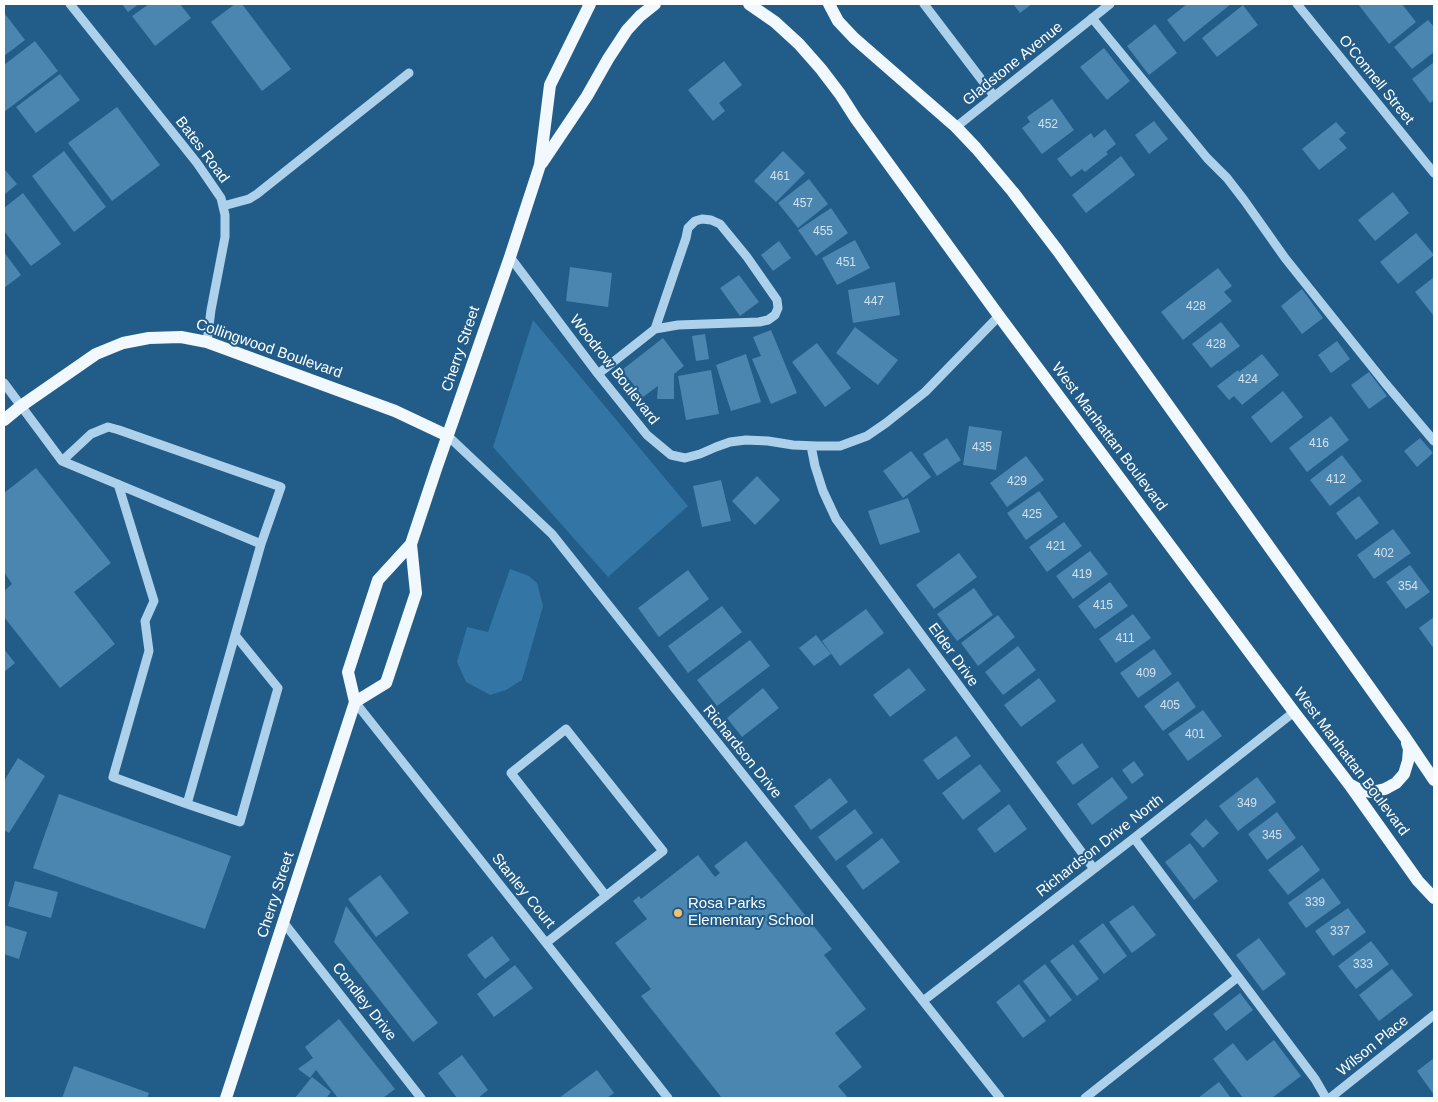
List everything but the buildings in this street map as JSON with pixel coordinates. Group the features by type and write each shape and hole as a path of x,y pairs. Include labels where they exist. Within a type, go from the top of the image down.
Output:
{"main road":[{"name":"Cherry Street","path":"226,1098 356,702 348,672 378,580 411,544 540,165 550,85 590,4"},
{"name":"Cherry Street","path":"540,165 587,96 627,30 655,4"},
{"name":"West Manhattan Boulevard","path":"749,4 775,22 821,68 999,316 1349,784 1418,881 1434,898"},
{"path":"829,4 838,20 854,38 956,127 1013,192 1058,251 1434,780"},
{"name":"Collingwood Boulevard","path":"4,420 96,354 123,343 149,338 181,337 207,342 395,411 448,436"},
{"name":"Cherry Street","path":"356,702 386,683 416,593 411,544"},
{"path":"1349,784 1360,790 1372,792 1385,789 1396,783 1404,774 1408,762 1409,749 1405,737"}],"street":[{"name":"Bates Road","path":"70,4 197,163 221,198 225,215 225,237 207,342"},
{"path":"924,4 994,96"},
{"name":"Gladstone Avenue","path":"956,127 1110,4"},
{"name":"O'Connell Street","path":"1297,4 1434,173"},
{"path":"1092,18 1206,158 1227,178 1285,258 1434,441"},
{"path":"223,206 249,199 257,194 409,73"},
{"path":"598,374 655,329 678,325 768,320 775,315 778,308 777,300 720,224 702,219 695,221 688,228 655,329"},
{"name":"Woodrow Boulevard","path":"510,257 598,374 647,435 671,455 685,458 730,442 746,440 793,445 840,446 867,436 925,392 999,316"},
{"path":"4,384 62,461 260,544"},
{"path":"62,461 92,434 108,427 281,487 260,544 187,804"},
{"name":"Richardson Drive","path":"448,436 552,534 1000,1098"},
{"name":"Elder Drive","path":"811,446 823,491 836,519 1094,869"},
{"path":"118,484 154,602 145,621 149,651 113,776 240,822 278,688 235,635"},
{"name":"Stanley Court","path":"356,702 668,1098"},
{"name":"Richardson Drive North","path":"923,1001 1294,712"},
{"path":"546,943 663,852 566,729 511,773 606,896"},
{"path":"1134,838 1315,1079 1326,1098"},
{"name":"Condley Drive","path":"284,923 421,1098"},
{"path":"1085,1098 1238,977"},
{"name":"Wilson Place","path":"1330,1098 1434,1015"}],"shaded area":[{"path":"533,320 688,506 608,577 493,447"},
{"path":"510,569 529,576 537,583 543,606 522,680 506,690 490,695 466,682 457,662 467,627 488,632"}],"place":[{"name":"Rosa Parks Elementary School","path":"678,913"}]}
